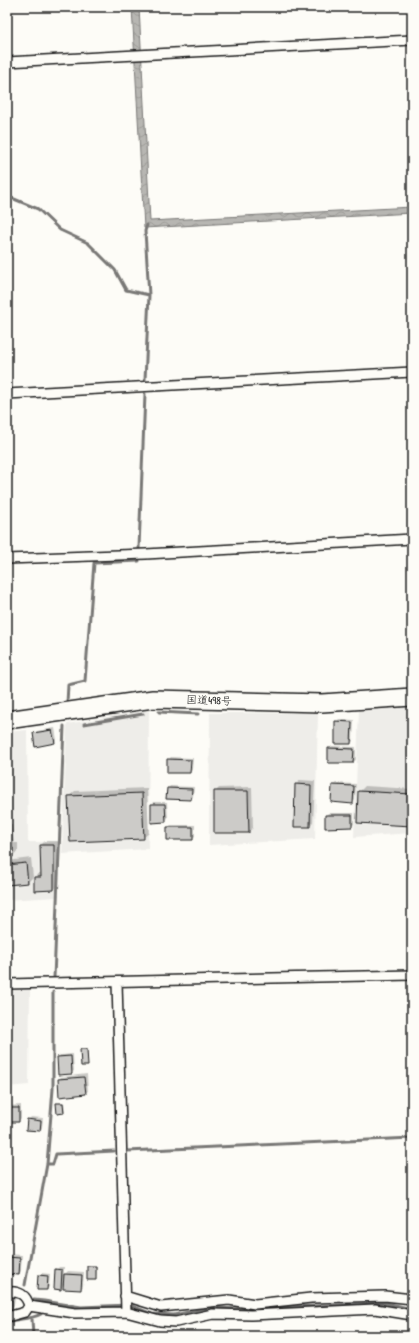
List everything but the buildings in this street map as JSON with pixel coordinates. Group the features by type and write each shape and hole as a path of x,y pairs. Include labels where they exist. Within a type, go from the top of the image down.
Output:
{"highway":[{"name":"国道498号","path":"7,720 153,699 322,703 412,697"}],"street":[{"path":"7,62 412,40"},
{"path":"7,394 412,372"},
{"path":"7,559 154,553 412,538"},
{"path":"7,984 412,975"},
{"path":"118,982 126,1312"},
{"path":"7,1292 20,1293 27,1298 29,1306 25,1312 7,1317"},
{"path":"125,1296 161,1307 229,1300 255,1304 311,1298 385,1296 412,1299"},
{"path":"29,1306 75,1313 126,1312 160,1321 176,1322 213,1314 251,1315 375,1309 412,1315"}],"shaded area":[{"path":"412,706 412,833 354,837 359,710"},
{"path":"149,710 148,849 62,854 67,724"},
{"path":"210,713 318,713 315,839 209,845"},
{"path":"27,730 28,842 58,842 57,897 7,900 7,732"},
{"path":"7,988 30,988 29,1085 7,1087"}],"water":[{"path":"132,7 139,7 150,221 412,207 412,213 144,228"}],"waterway":[{"path":"7,196 38,209 60,230 88,243 115,270 126,290 149,295"},
{"path":"145,380 149,295 145,231 147,225"},
{"path":"139,548 145,394"},
{"path":"67,703 68,685 85,681 94,563 139,561"},
{"path":"159,712 198,714"},
{"path":"84,724 143,714"},
{"path":"54,978 64,726"},
{"path":"25,1285 47,1164 53,1089 53,992"},
{"path":"127,1151 412,1138"},
{"path":"47,1164 53,1164 56,1154 114,1151"},
{"path":"7,1297 16,1297"},
{"path":"34,1300 44,1301"},
{"path":"7,1322 41,1314 44,1301 81,1307 129,1305 152,1314 174,1315 209,1308 243,1309 386,1303 412,1309"},
{"path":"32,1319 33,1336"}]}
